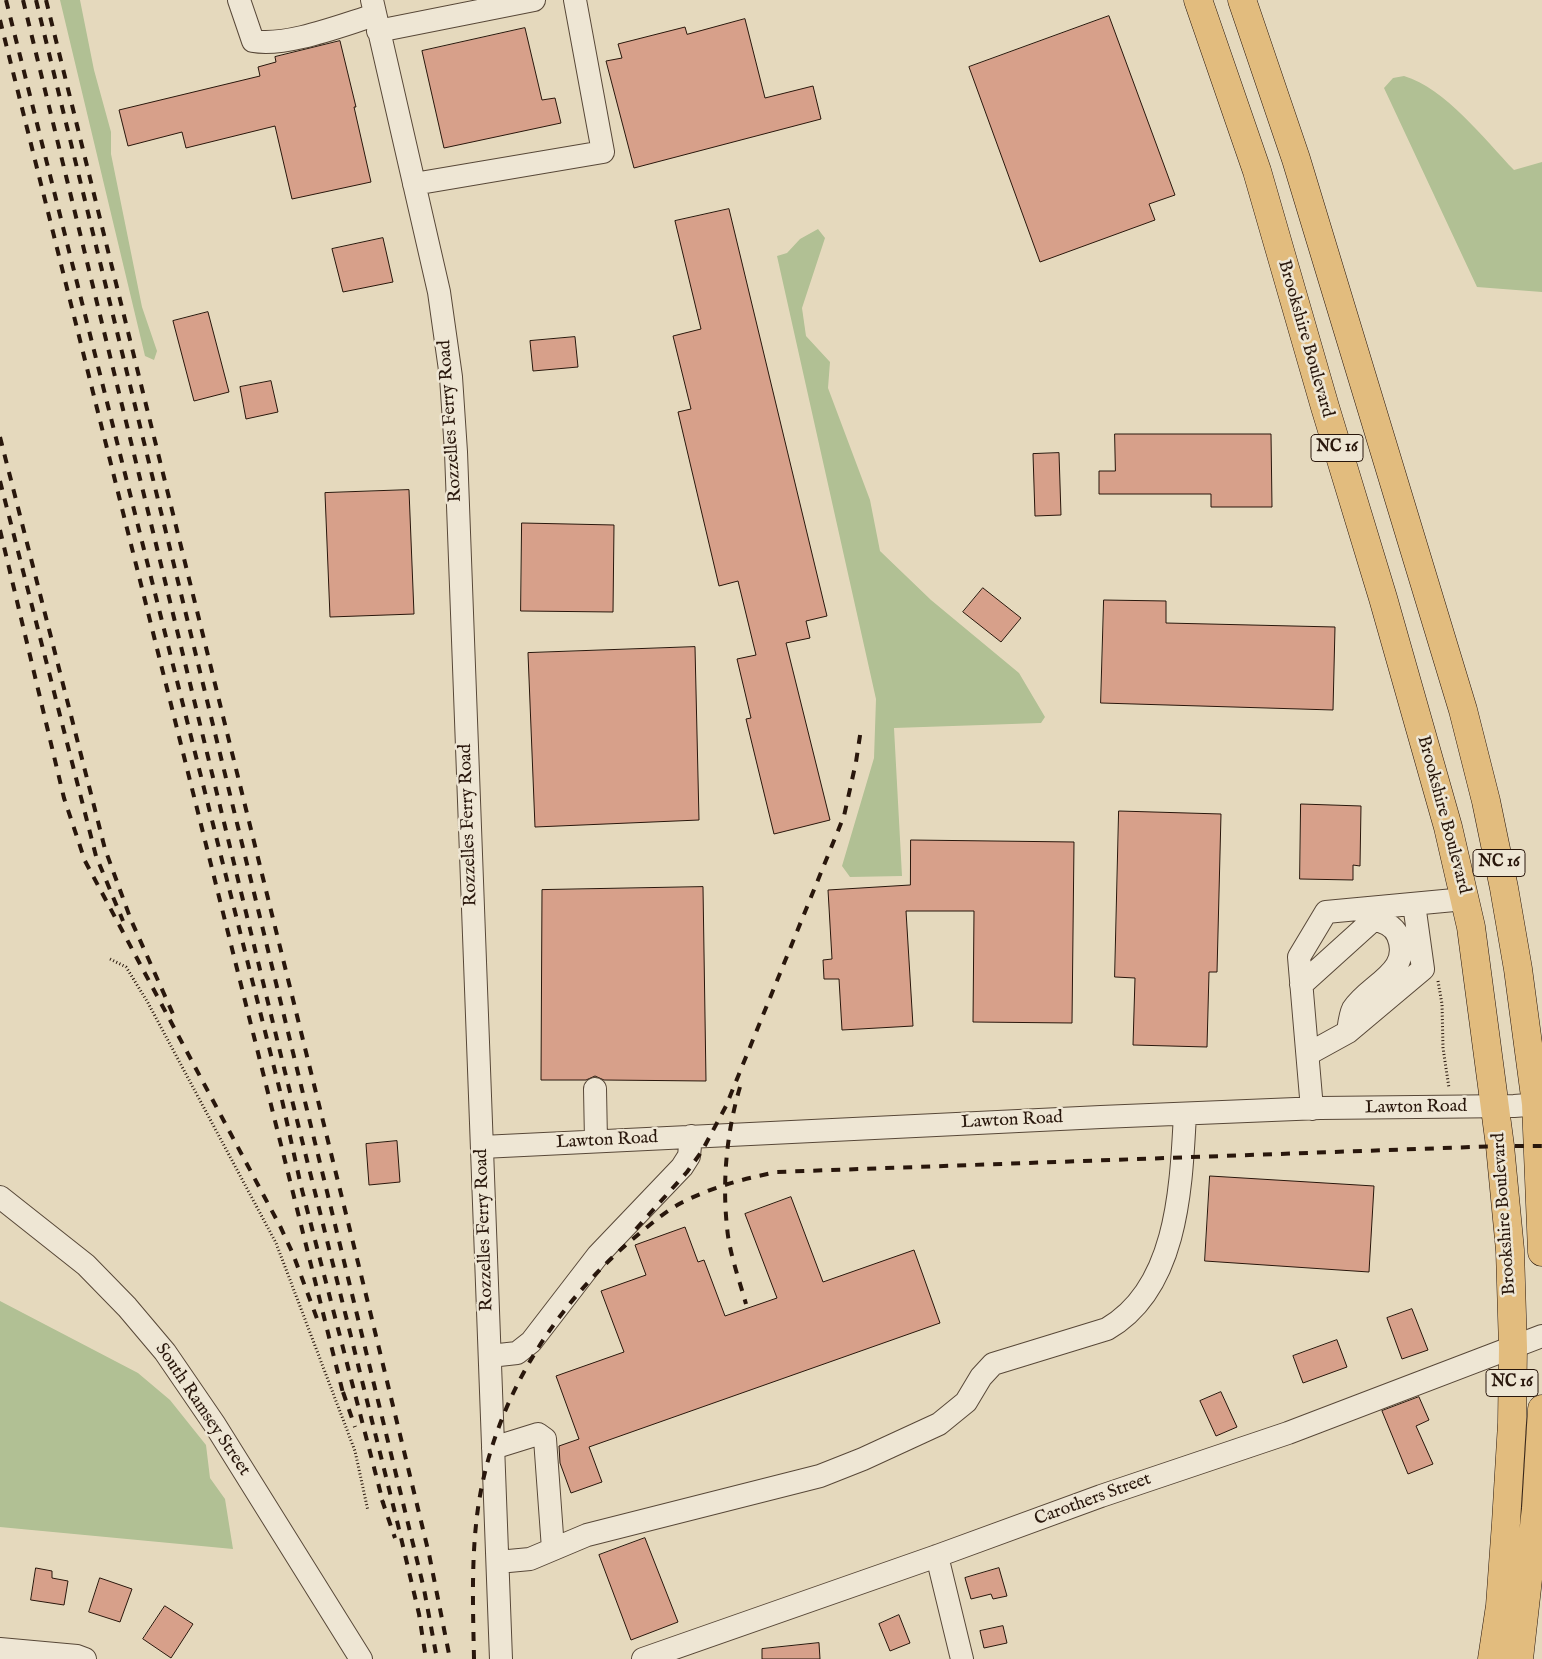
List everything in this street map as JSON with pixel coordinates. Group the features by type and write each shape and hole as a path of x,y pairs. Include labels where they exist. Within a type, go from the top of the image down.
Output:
{"highway":[{"name":"Brookshire Boulevard","path":"1198,0 1257,171 1325,407 1386,608 1448,828 1471,927 1496,1106 1510,1250 1513,1348 1512,1423 1506,1523 1500,1606 1492,1659"},
{"name":"Brookshire Boulevard","path":"1242,0 1296,159 1463,710 1486,801 1504,888 1539,1104 1542,1252"},
{"name":"NC 16","path":"1519,1659 1536,1508 1542,1409"}],"street":[{"path":"239,0 253,41 264,43 283,41 375,15 534,0"},
{"path":"414,184 602,152 575,0"},
{"name":"Rozzelles Ferry Road","path":"375,15 439,292 451,377 456,452 501,1659"},
{"path":"1312,1109 1299,957 1326,912 1465,899"},
{"path":"1308,1054 1348,1032 1423,969 1414,904"},
{"path":"1301,985 1373,920 1382,921 1397,933 1402,948 1400,962 1353,1010 1348,1032"},
{"path":"595,1089 596,1141"},
{"name":"Lawton Road","path":"482,1147 1185,1114 1312,1109 1451,1108 1539,1104"},
{"path":"498,1562 530,1559 587,1535 820,1476 863,1459 939,1424 966,1402 992,1364 1107,1329 1120,1321 1140,1300 1157,1274 1174,1225 1183,1158 1185,1114"},
{"path":"490,1356 517,1353 531,1342 598,1256 682,1167 689,1156 691,1136"},
{"name":"South Ramsey Street","path":"0,1197 86,1265 127,1307 164,1352 214,1424 332,1609 361,1659"},
{"name":"Carothers Street","path":"643,1659 937,1556 1101,1496 1288,1433 1542,1336"},
{"path":"493,1448 538,1434 545,1439 553,1550"},
{"path":"937,1556 962,1659"},
{"path":"0,1649 77,1656 85,1659"}],"path":[{"path":"110,959 126,967 147,1001 276,1243 355,1451 368,1511"},
{"path":"1436,974 1442,1004 1443,1048 1451,1108"}],"green space":[{"path":"60,0 80,0 94,70 111,132 111,154 142,307 157,351 154,360 145,356"},
{"path":"1404,76 1419,82 1449,103 1464,116 1514,170 1542,162 1542,292 1477,287 1384,88 1393,78"},
{"path":"818,229 825,238 802,308 806,336 830,362 828,388 870,500 880,551 931,600 1019,673 1045,717 1041,723 894,728 902,876 850,877 842,866 874,758 876,699 777,256 787,253 800,239"},
{"path":"0,1301 138,1373 170,1400 206,1445 210,1478 225,1499 233,1549 0,1527"}],"building":[{"path":"1109,16 1175,195 1149,204 1155,220 1040,262 969,67"},
{"path":"745,19 765,98 813,86 821,119 634,168 606,61 622,58 618,44 685,27 687,34"},
{"path":"525,28 542,100 555,98 561,123 444,148 422,51"},
{"path":"340,41 371,182 292,199 275,126 186,148 182,132 128,146 119,110 260,76 258,67 276,62 275,57"},
{"path":"729,209 827,616 806,621 810,638 786,643 830,820 774,834 746,719 751,718 737,659 756,655 738,581 719,586 678,412 691,409 673,336 701,329 675,221"},
{"path":"383,238 393,282 343,292 332,249"},
{"path":"208,312 229,392 194,401 173,321"},
{"path":"575,337 578,367 533,371 530,341"},
{"path":"271,381 278,412 246,419 240,387"},
{"path":"1115,434 1271,434 1272,507 1211,507 1211,494 1099,494 1099,471 1115,471"},
{"path":"1059,453 1061,515 1035,516 1033,454"},
{"path":"409,490 414,614 330,617 325,493"},
{"path":"522,523 614,525 613,612 521,611"},
{"path":"983,588 1021,618 1001,642 963,612"},
{"path":"1104,600 1166,601 1166,623 1335,627 1333,710 1101,703"},
{"path":"695,647 699,820 535,827 528,653"},
{"path":"1301,804 1361,806 1360,866 1353,865 1353,880 1300,879"},
{"path":"1119,811 1221,814 1217,972 1209,972 1207,1047 1133,1045 1135,978 1115,977"},
{"path":"911,840 1074,842 1072,1023 973,1022 974,911 906,911 913,1026 842,1030 839,979 824,979 823,960 832,959 828,890 910,885"},
{"path":"703,887 706,1081 604,1080 595,1076 586,1080 541,1080 542,890"},
{"path":"397,1141 400,1182 369,1185 366,1144"},
{"path":"1210,1176 1374,1186 1369,1272 1205,1261"},
{"path":"791,1197 823,1282 914,1250 940,1323 589,1447 602,1482 571,1493 560,1463 559,1446 579,1439 556,1376 624,1352 601,1291 646,1275 635,1245 685,1227 698,1262 704,1260 725,1316 777,1298 745,1214"},
{"path":"1412,1309 1428,1350 1402,1359 1387,1318"},
{"path":"1337,1340 1347,1367 1303,1383 1293,1356"},
{"path":"1221,1392 1237,1427 1216,1436 1200,1401"},
{"path":"1419,1397 1429,1420 1416,1426 1433,1464 1408,1474 1382,1411"},
{"path":"645,1538 678,1622 631,1640 599,1555"},
{"path":"36,1568 52,1571 52,1578 68,1581 64,1605 31,1600"},
{"path":"999,1568 1007,1596 993,1599 991,1594 971,1599 965,1578"},
{"path":"100,1578 132,1589 120,1622 89,1612"},
{"path":"165,1606 193,1624 171,1658 143,1639"},
{"path":"899,1615 910,1643 890,1651 879,1624"},
{"path":"1003,1626 1007,1643 984,1648 980,1631"},
{"path":"819,1643 820,1659 762,1659 762,1649"}],"railway":[{"path":"6,0 280,1091 301,1186 384,1506"},
{"path":"23,0 285,1072 398,1525 419,1614 426,1659"},
{"path":"36,0 424,1589 437,1659"},
{"path":"46,0 367,1299 429,1554 450,1659"},
{"path":"0,20 344,1397"},
{"path":"0,437 105,849 131,920 173,1014"},
{"path":"0,481 96,856 123,921"},
{"path":"0,530 64,798 85,861 280,1226 293,1254 319,1324"},
{"path":"636,1229 687,1172 702,1151 726,1106 844,816 861,729"},
{"path":"740,1087 729,1138 725,1191 730,1246 746,1304"},
{"path":"474,1659 473,1565 478,1508 486,1470 497,1433 511,1397 529,1363 550,1331 573,1300 599,1271 653,1222 674,1207 693,1197 728,1184 777,1172 1542,1146"},
{"path":"343,1392 355,1427"},
{"path":"382,1500 395,1538"}]}
